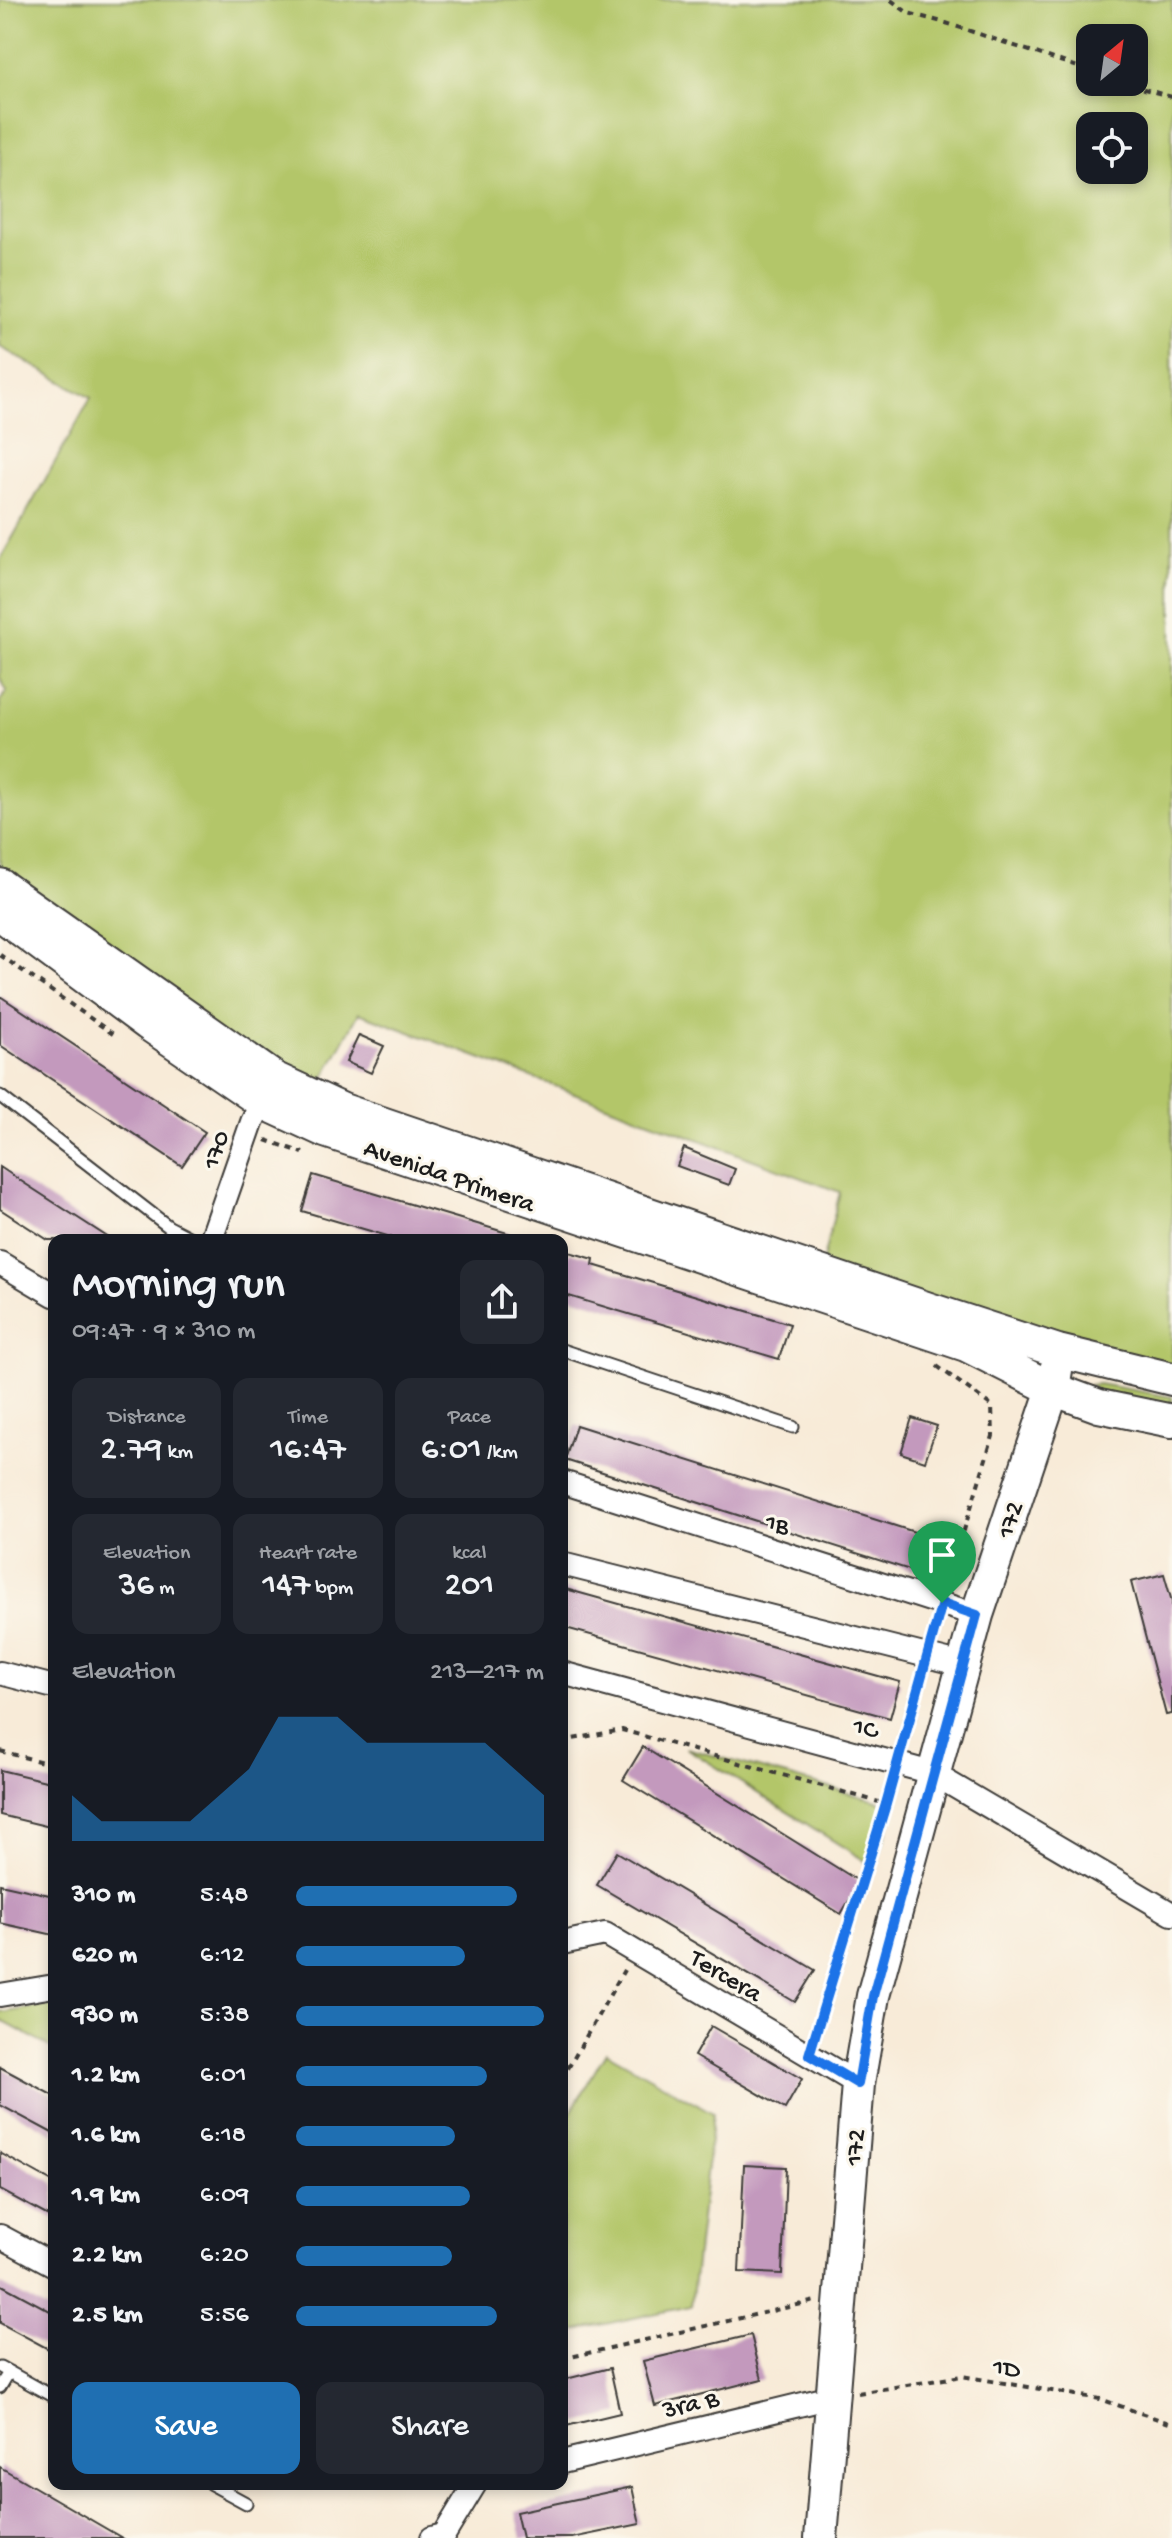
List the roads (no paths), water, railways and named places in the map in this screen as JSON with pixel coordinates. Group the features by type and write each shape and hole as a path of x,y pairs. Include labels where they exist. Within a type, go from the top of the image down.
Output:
{"street":[{"name":"Avenida Primera","path":"0,885 325,1131 420,1166 966,1345 1053,1389 1099,1406 1172,1421"},
{"name":"Avenida Primera","path":"0,914 148,1024 268,1090 343,1110 1058,1351 1172,1379"},
{"name":"170","path":"213,1234 248,1135 268,1090"},
{"path":"0,1263 48,1291"},
{"name":"172","path":"821,2538 858,2084 873,1996 977,1615 1053,1389 1058,1351"},
{"name":"1B","path":"568,1484 977,1615"},
{"path":"568,1566 963,1665"},
{"path":"0,1673 48,1684"},
{"name":"1C","path":"568,1675 932,1773 1172,1914"},
{"name":"Tercera","path":"568,1942 605,1934 858,2084"},
{"path":"0,1995 48,1987"},
{"path":"0,2236 48,2262"},
{"name":"3ra B","path":"568,2461 832,2397"},
{"path":"432,2538 444,2535 471,2490"}],"lane":[{"path":"0,1096 169,1227 194,1234"},
{"path":"568,1352 793,1427"},
{"path":"0,2387 4,2370 48,2394"},
{"path":"222,2490 246,2503"}]}
